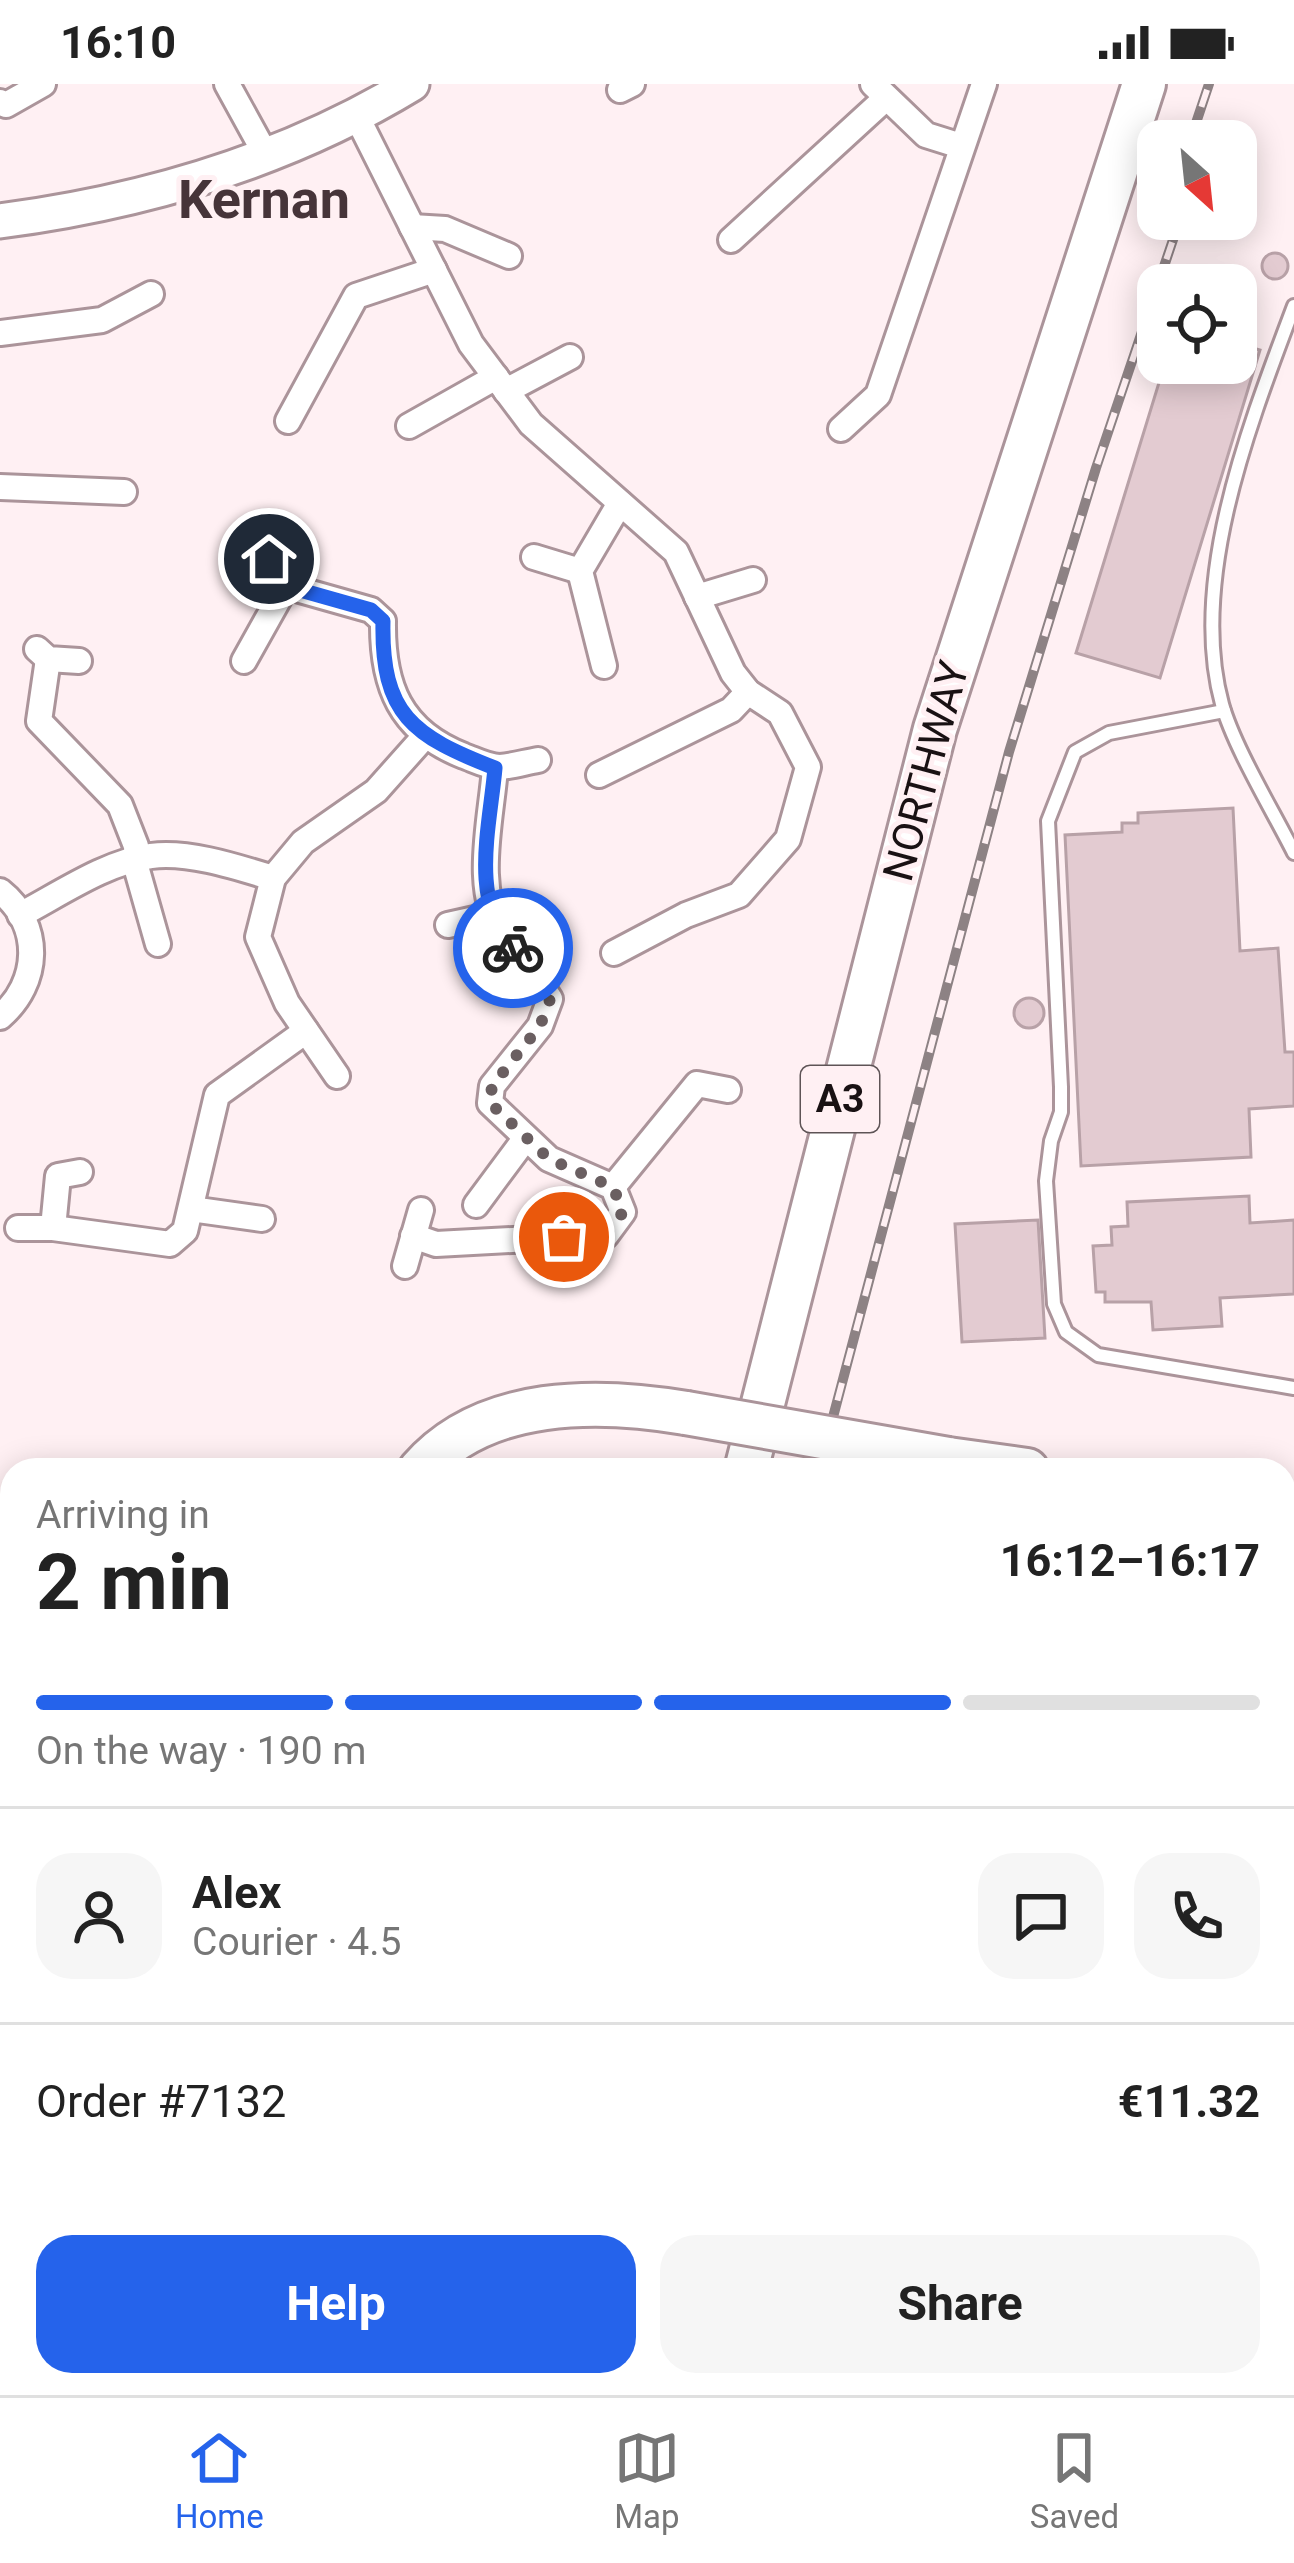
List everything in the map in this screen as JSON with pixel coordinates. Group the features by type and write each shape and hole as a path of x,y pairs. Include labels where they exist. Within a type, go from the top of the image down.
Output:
{"highway":[{"name":"NORTHWAY","path":"749,1458 934,729 1144,84"},
{"path":"434,1458 457,1439 507,1416 563,1406 628,1403 942,1458"}],"street":[{"path":"0,102 6,106 43,84"},
{"path":"227,84 266,155"},
{"path":"0,221 121,200 266,155 412,84"},
{"path":"841,429 878,395 984,84"},
{"path":"730,240 880,91 926,135 961,146"},
{"path":"356,115 471,344 531,424 676,552 733,673 748,692 780,713 808,767 788,839 740,895 686,915 614,953"},
{"path":"412,227 445,230 509,256"},
{"path":"288,421 356,296 434,270"},
{"path":"0,332 102,320 151,294"},
{"path":"409,426 569,357"},
{"path":"0,487 124,492"},
{"path":"604,666 580,572 620,503"},
{"path":"534,557 580,572"},
{"path":"269,559 286,586 371,610 383,621 382,654 394,699 425,736 495,768 538,760"},
{"path":"697,597 753,580"},
{"path":"241,665 286,586"},
{"path":"79,661 42,654 39,721 121,805 136,846 158,944"},
{"path":"599,775 731,710 748,692"},
{"path":"337,1076 287,1003 258,937 273,878 303,842 376,791 425,736"},
{"path":"413,1237 436,1244 606,1235 623,1212 613,1187 549,1159 490,1103 492,1086 540,1026 550,999 532,969 505,939 485,889 495,768"},
{"path":"20,915 78,884 154,856 184,857 273,878"},
{"path":"0,891 29,935 30,971 15,1004 0,1017"},
{"path":"444,927 493,915"},
{"path":"18,1228 170,1244 185,1231 217,1095 306,1031"},
{"path":"613,1187 697,1084 728,1090"},
{"path":"476,1205 526,1139"},
{"path":"52,1228 58,1176 80,1172"},
{"path":"191,1209 262,1219"},
{"path":"405,1266 421,1210"}],"lane":[{"path":"1294,306 1216,546 1212,633 1223,711 1294,853"},
{"path":"1223,711 1109,733 1075,752 1048,820 1061,1087 1061,1112 1051,1141 1046,1181 1054,1304 1066,1332 1098,1355 1294,1388"}],"building":[{"path":"1275,253 1288,266 1275,279 1262,266"},
{"path":"1159,384 1250,384 1160,678 1076,653"},
{"path":"1233,808 1240,951 1278,948 1285,1052 1294,1052 1294,1106 1249,1109 1251,1157 1081,1166 1065,835 1122,832 1122,823 1138,823 1138,813"},
{"path":"1029,998 1040,1002 1044,1013 1040,1024 1029,1028 1018,1024 1014,1013 1018,1002"},
{"path":"1249,1196 1250,1223 1294,1220 1294,1294 1220,1298 1222,1326 1153,1330 1151,1302 1105,1302 1105,1292 1096,1292 1093,1246 1112,1245 1111,1227 1128,1226 1127,1202"},
{"path":"1038,1220 1045,1338 962,1342 955,1224"}],"railway":[{"path":"1197,120 1209,84"},
{"path":"822,1458 1009,752 1096,468 1173,240"}],"way so far":[{"path":"513,948 550,999 540,1026 492,1086 490,1103 549,1159 613,1187 623,1212 606,1235 564,1237"}],"district":[{"name":"Kernan","path":"264,199"}],"route":[{"path":"269,559 286,586 371,610 383,621 382,654 394,699 411,722 439,746 495,768 485,889 493,915 513,948"}]}
